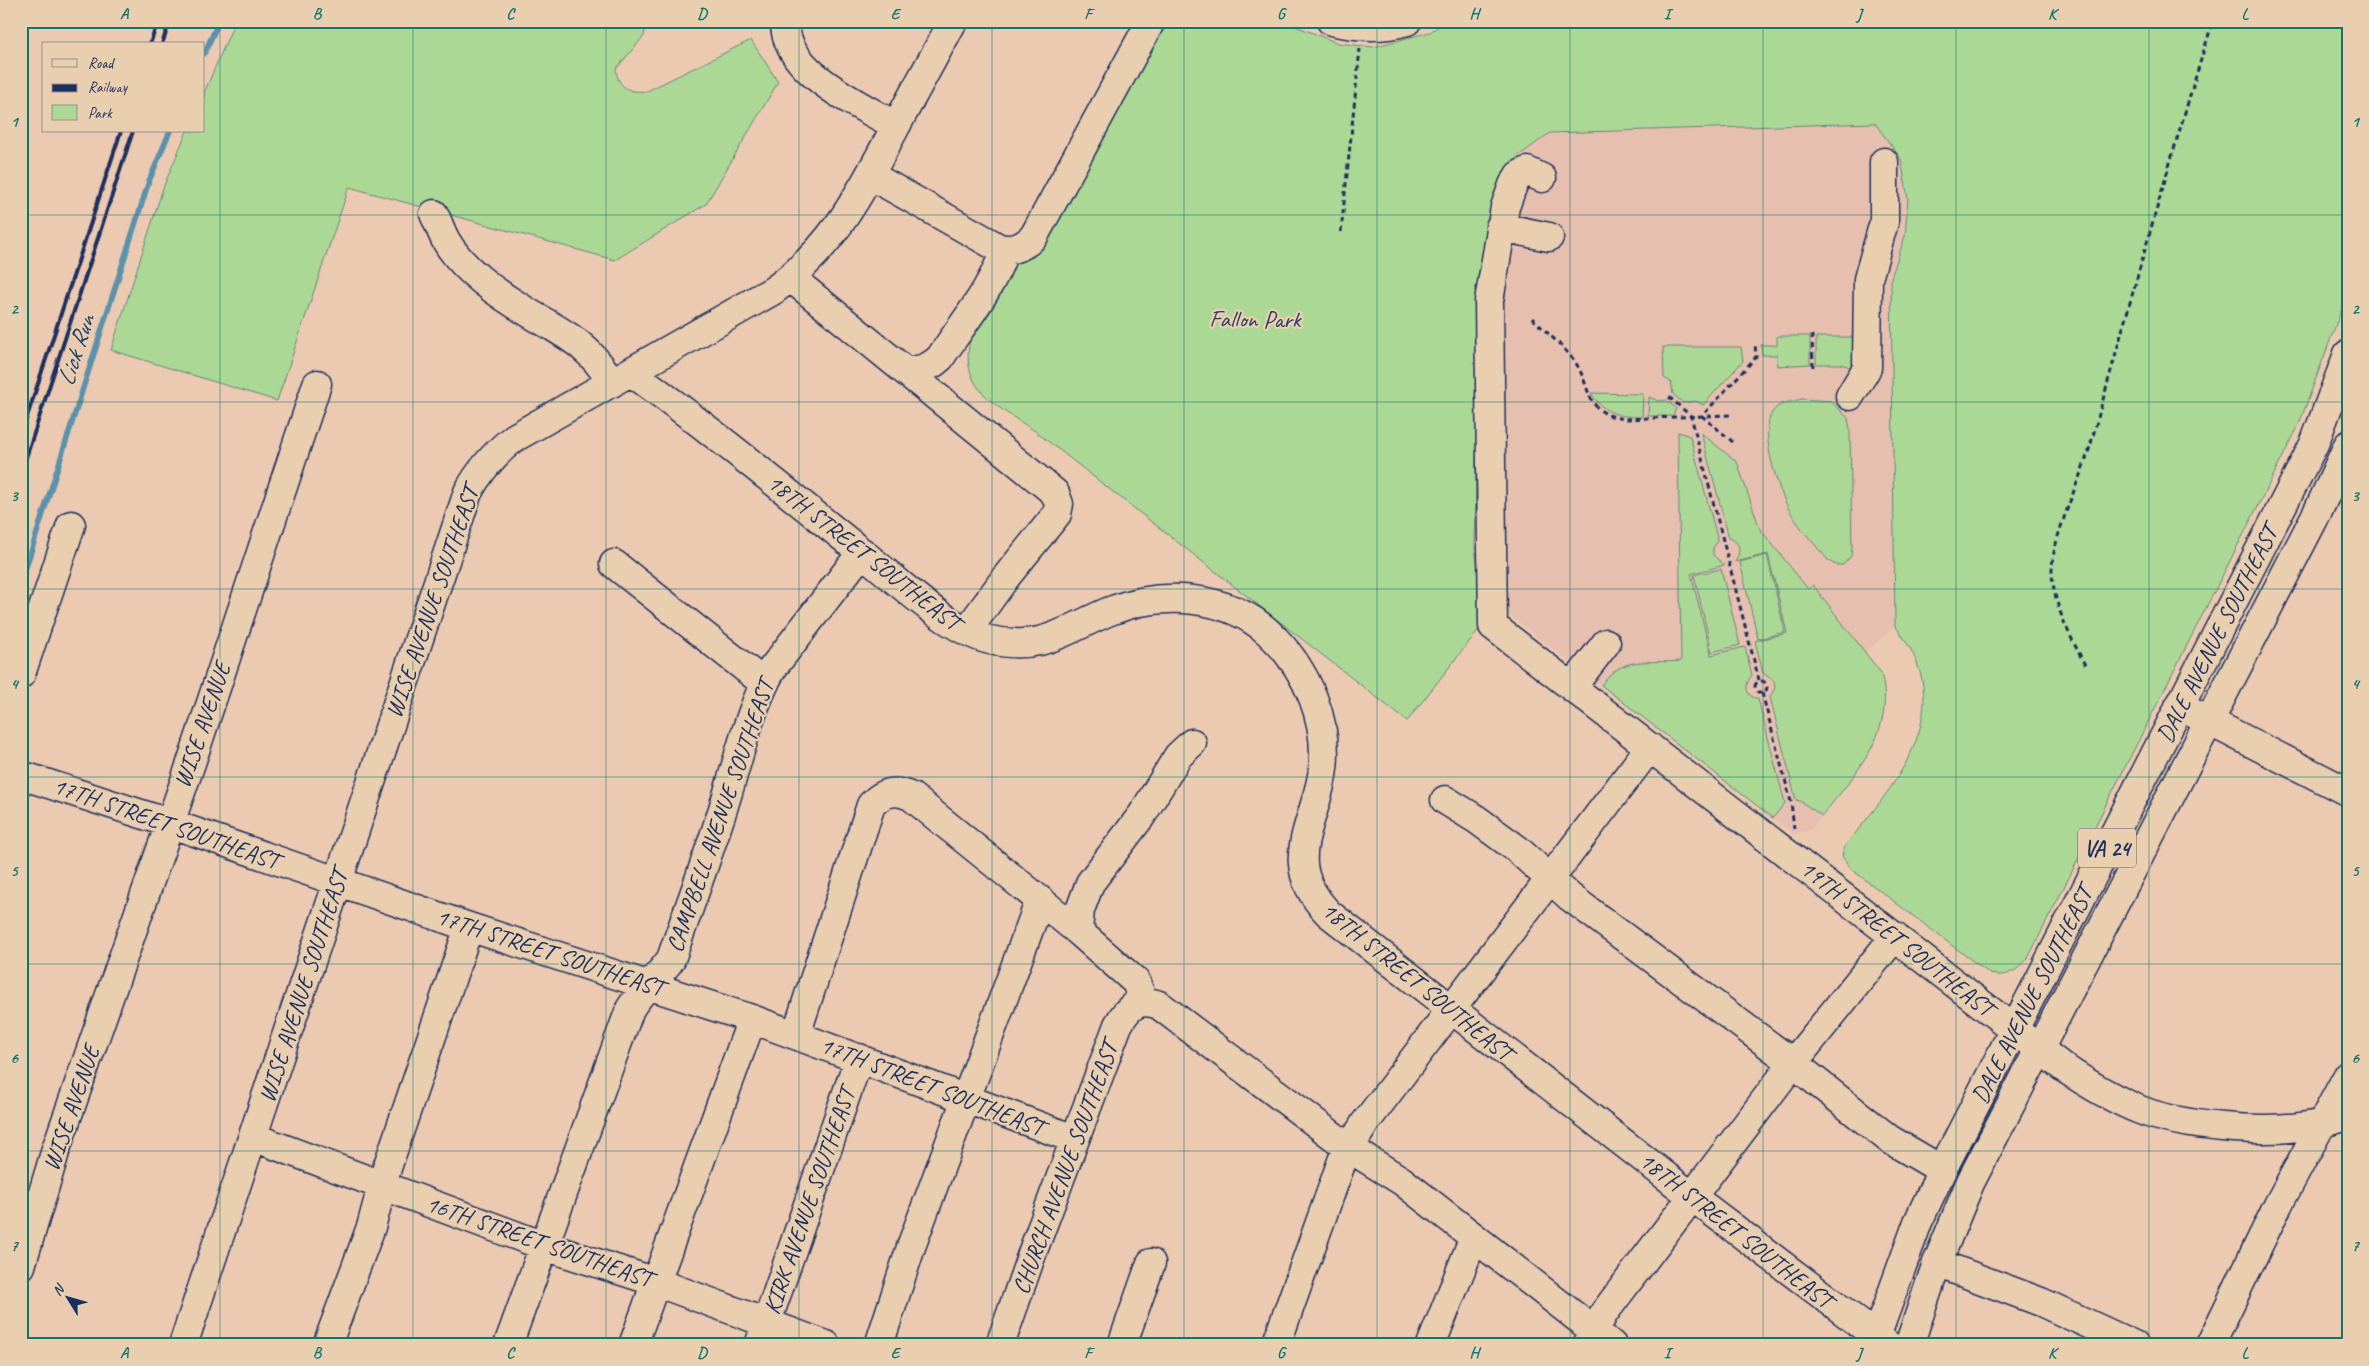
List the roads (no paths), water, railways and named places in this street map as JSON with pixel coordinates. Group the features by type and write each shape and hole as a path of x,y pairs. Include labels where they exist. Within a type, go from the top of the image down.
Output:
{"street":[{"path":"785,21 793,50 814,76 896,126"},
{"name":"WISE AVENUE SOUTHEAST","path":"184,1345 468,492 495,453 514,438 774,290 791,278 820,251 841,224 870,175 952,21"},
{"path":"870,175 1005,249 1017,248 1028,243 1034,236 1151,21"},
{"path":"1331,21 1361,26 1397,24 1407,21"},
{"path":"1850,396 1867,368 1868,279 1884,222 1884,162"},
{"path":"1542,178 1527,171 1519,175 1505,207 1500,227 1549,237"},
{"path":"434,214 445,239 458,257 517,306 584,347 600,364 621,377"},
{"name":"19TH STREET SOUTHEAST","path":"1500,227 1488,301 1493,626 2039,1049 2101,1092 2142,1111 2186,1122 2246,1128 2289,1128 2336,1119"},
{"path":"905,372 919,371 932,365 940,358 982,296 1000,265 1005,249"},
{"path":"791,278 1055,493 1059,504 1057,514 1006,577 967,631"},
{"name":"DALE AVENUE SOUTHEAST","path":"1879,1342 1918,1222 1942,1170 2314,444 2348,354"},
{"name":"18TH STREET SOUTHEAST","path":"621,377 675,404 922,601 967,631 994,641 1029,644 1051,639 1111,611 1142,602 1168,599 1194,600 1218,604 1246,616 1267,631 1286,650 1299,667 1309,686 1319,718 1323,745 1323,773 1316,802 1304,836 1302,856 1307,886 1317,902 1328,913 1451,1010 1879,1342"},
{"name":"WISE AVENUE","path":"21,1266 56,1149 169,823 317,384"},
{"name":"DALE AVENUE SOUTHEAST","path":"1909,1345 1937,1263 1970,1183 2319,509 2348,445"},
{"path":"21,674 71,525"},
{"name":"CAMPBELL AVENUE SOUTHEAST","path":"508,1345 630,1009 637,996 661,975 671,958 719,821 755,703 772,669 862,552"},
{"path":"614,564 764,683"},
{"path":"1572,688 1606,643"},
{"path":"2180,706 2348,792"},
{"path":"1078,932 1080,910 1090,883 1142,815 1178,756 1192,743"},
{"path":"1276,1345 1349,1148 1364,1123 1650,748"},
{"name":"17TH STREET SOUTHEAST","path":"21,775 169,823 469,927 752,1019 1074,1140"},
{"path":"796,1035 871,805 879,796 891,791 902,792 912,797 1040,900 1136,982 1143,1001 1159,1005 1349,1148 1402,1181 1474,1237 1597,1340 1604,1313 1793,1063 1895,936"},
{"path":"1445,800 1476,818 1517,849 1570,897 1793,1063 1889,1139 1942,1170"},
{"path":"879,1345 912,1244 968,1100 1040,900"},
{"path":"327,1345 371,1227 469,927"},
{"name":"CHURCH AVENUE SOUTHEAST","path":"1000,1345 1118,1025 1127,1009 1143,1001"},
{"path":"633,1345 752,1019"},
{"name":"KIRK AVENUE SOUTHEAST","path":"763,1334 859,1058"},
{"path":"2210,1345 2278,1205 2336,1119 2348,1075"},
{"name":"16TH STREET SOUTHEAST","path":"253,1137 544,1246 656,1282 763,1334 826,1345"},
{"path":"1431,1345 1474,1237"},
{"path":"1122,1345 1151,1263"},
{"path":"1937,1263 2041,1302 2134,1345"}],"waterway":[{"name":"Lick Run","path":"205,52 219,21"},
{"name":"Lick Run","path":"21,583 149,181 170,132"}],"railway":[{"path":"151,42 158,21"},
{"path":"163,42 170,21"},
{"path":"21,435 121,132"},
{"path":"21,473 133,132"}],"park label":[{"name":"Fallon Park","path":"1255,319"}]}
